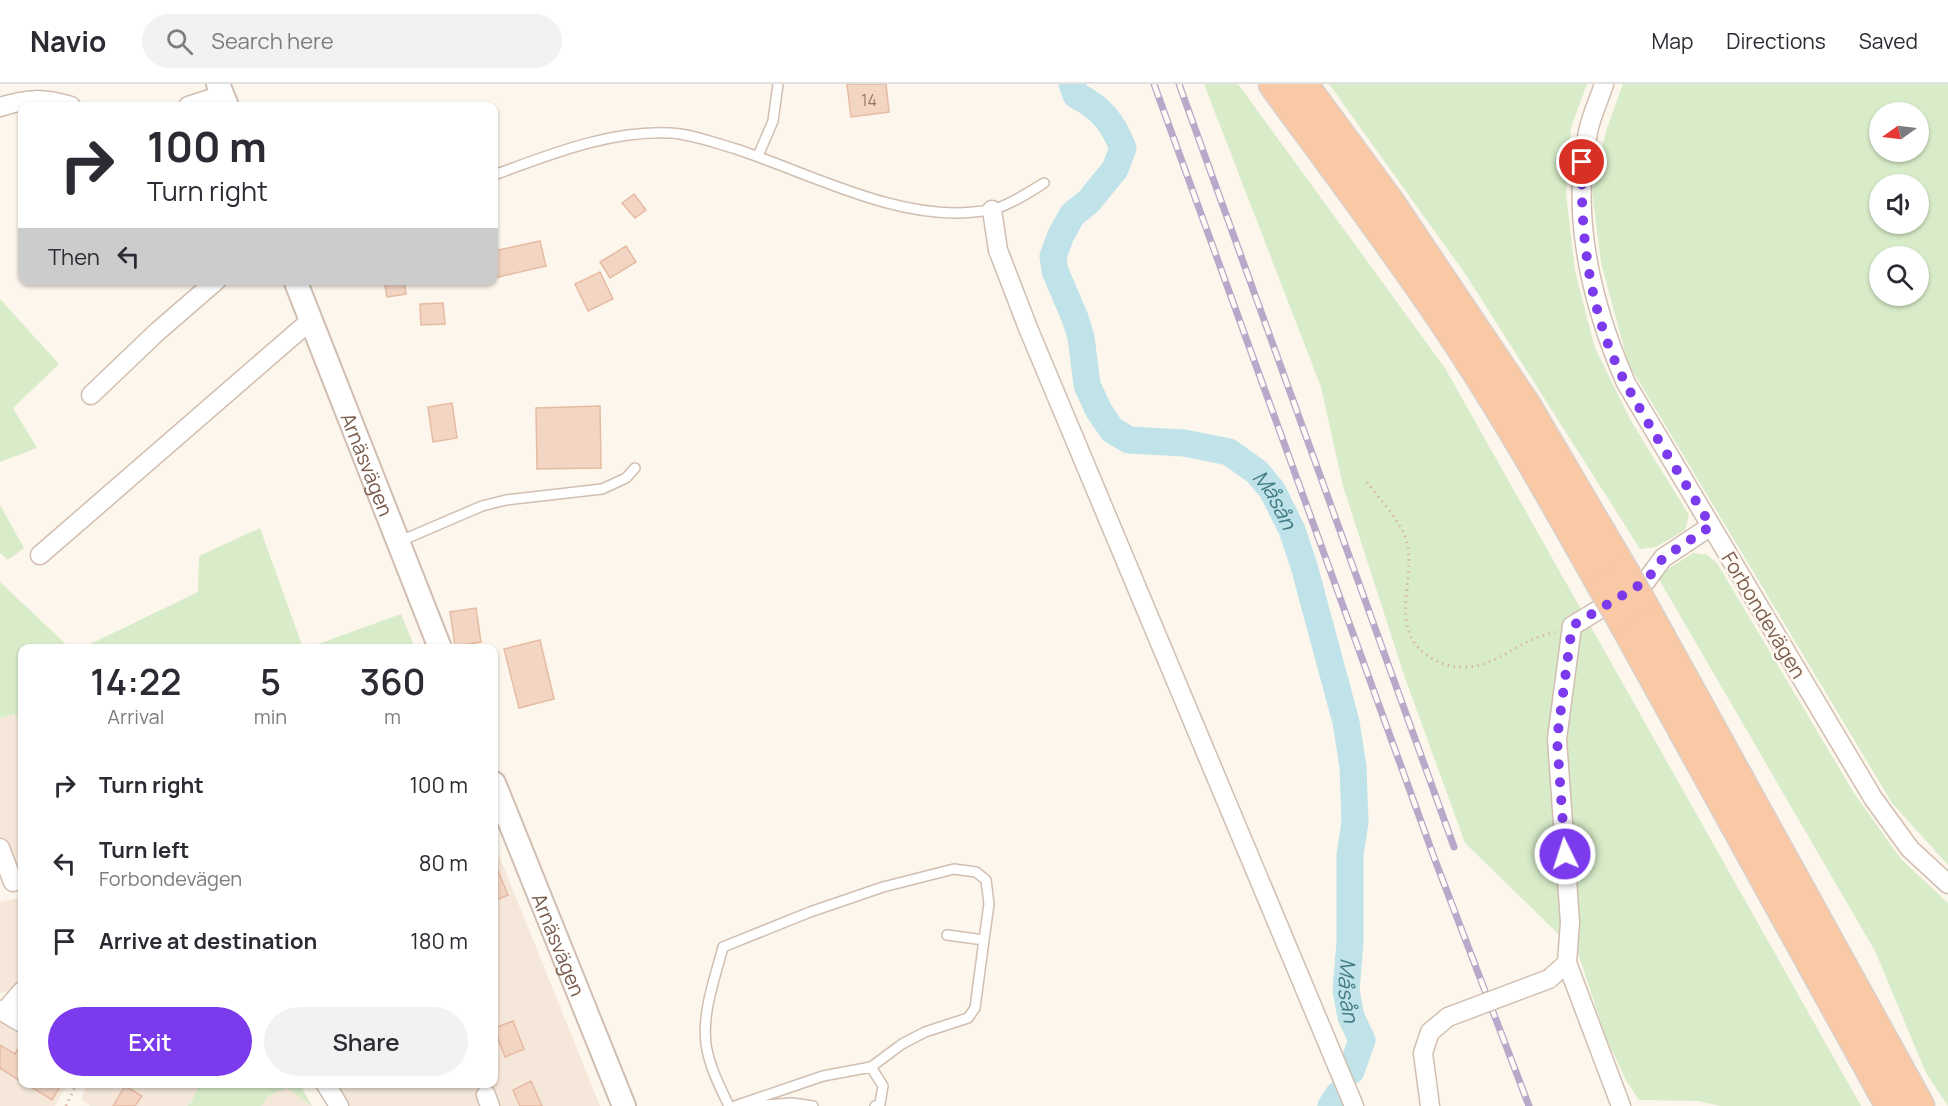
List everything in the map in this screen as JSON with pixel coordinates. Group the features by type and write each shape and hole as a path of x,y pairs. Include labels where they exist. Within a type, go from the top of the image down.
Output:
{"highway":[{"path":"1274,84 1369,213 1444,321 1549,489 1614,580 1919,1106"},
{"path":"1302,84 1388,201 1500,367 1568,475 1614,580"},
{"path":"1630,607 1891,1106"}],"street":[{"name":"Forbondevägen","path":"1604,84 1588,129 1582,162 1582,220 1590,275 1600,316 1626,383 1873,798 1910,849 1948,884"},
{"path":"201,102 222,95"},
{"path":"0,107 25,99 60,97"},
{"path":"992,210 998,250 1028,328 1354,1106"},
{"path":"91,395 211,285"},
{"name":"Arnäsvägen","path":"297,285 438,644"},
{"path":"40,555 310,320"},
{"path":"1622,1106 1568,963 1570,922 1557,739 1572,626 1646,581 1663,558 1711,526"},
{"name":"Arnäsvägen","path":"498,793 624,1106"},
{"path":"0,848 12,883"},
{"path":"1430,1106 1424,1053 1430,1032 1448,1017 1548,979 1568,963"},
{"path":"18,996 2,1011 18,1021"},
{"path":"328,1088 339,1106"}],"lane":[{"path":"758,156 773,121 778,84"},
{"path":"498,175 595,141 639,133 672,133 710,141 758,156 879,201 924,211 959,213 992,210 1024,196 1044,183"},
{"path":"398,542 482,506 506,500 602,489 626,478 635,468"},
{"path":"729,1106 715,1076 706,1044 708,1005 723,947 883,886 954,869 976,872 987,880 989,904 975,1008 968,1018 925,1032 902,1044 872,1067 823,1076 735,1106"},
{"path":"947,935 984,940"},
{"path":"872,1067 883,1086 880,1104 875,1106"},
{"path":"753,1106 792,1103 813,1106"}],"path":[{"path":"1367,482 1405,535 1409,559 1406,593 1407,627 1418,649 1440,664 1467,667 1496,659 1531,640 1572,626"},
{"path":"66,1106 75,1088"}],"shaded area":[{"path":"14,714 18,720 18,872 0,874 0,718"},
{"path":"498,853 600,1106 346,1106 335,1088 498,1088"},
{"path":"18,898 18,987 12,991 0,993 0,902"},
{"path":"0,1018 18,1029 18,1088 65,1088 55,1106 0,1106"},
{"path":"86,1088 197,1088 192,1101 187,1106 90,1106 81,1099"},
{"path":"288,1088 312,1106 261,1106 268,1096"}],"green space":[{"path":"1204,84 1238,84 1445,368 1861,1106 1720,1106 1698,1101 1639,1100 1627,1082 1606,1038 1578,953 1465,843 1405,678 1343,486 1321,387"},
{"path":"1329,84 1587,84 1571,128 1566,193 1575,271 1595,348 1631,421 1689,515 1685,530 1656,547 1640,549 1466,275"},
{"path":"1623,84 1948,84 1948,865 1892,803 1628,363 1601,263 1592,191 1606,131"},
{"path":"0,299 59,364 13,408 37,448 0,462"},
{"path":"0,505 24,548 8,560 0,553"},
{"path":"260,528 302,644 90,644 198,592 199,556"},
{"path":"1693,553 1707,555 1717,563 1854,793 1901,859 1948,903 1948,1106 1926,1073 1875,951 1657,576"},
{"path":"0,582 66,644 18,644 18,720 14,714 0,718"},
{"path":"401,614 413,644 318,644"},
{"path":"197,1088 287,1088 268,1096 261,1106 187,1106 192,1101"},
{"path":"287,1088 302,1088 312,1106"}],"building":[{"path":"847,84 886,84 889,112 851,117"},
{"path":"634,194 646,210 635,218 622,203"},
{"path":"540,241 546,266 498,277 498,250"},
{"path":"626,246 636,262 610,278 600,262"},
{"path":"600,272 613,299 588,311 575,284"},
{"path":"385,285 405,285 406,294 387,297"},
{"path":"443,303 445,324 421,325 420,304"},
{"path":"452,403 457,438 433,442 428,407"},
{"path":"600,406 601,468 537,469 536,408"},
{"path":"476,608 481,642 455,644 450,612"},
{"path":"540,640 554,699 519,708 504,649"},
{"path":"498,871 508,895 498,899"},
{"path":"513,1021 524,1049 505,1057 498,1039 498,1027"},
{"path":"0,1045 15,1054 18,1049 18,1079 0,1068"},
{"path":"531,1081 542,1106 520,1106 513,1090"},
{"path":"33,1088 59,1088 52,1100"},
{"path":"124,1088 128,1088 142,1096 135,1106 113,1106"}],"waterway":[{"name":"Måsån","path":"1072,84 1076,95 1105,116 1115,130 1123,148 1115,169 1089,201 1072,215 1053,256 1055,271 1081,337 1087,385 1099,411 1112,430 1129,440 1184,443 1229,452 1257,472 1272,490 1292,530 1304,566 1346,722 1353,767 1355,822 1350,855 1350,943 1346,990 1351,1017 1362,1040 1351,1071"},
{"name":"Måsån","path":"1331,1106 1339,1094"}],"railway":[{"path":"1154,84 1435,860 1529,1106"},
{"path":"1179,84 1454,847"}],"route":[{"path":"1565,854 1557,739 1572,626 1646,581 1663,558 1711,526 1626,383 1612,352 1600,316 1584,240 1581,199 1582,162"}]}
